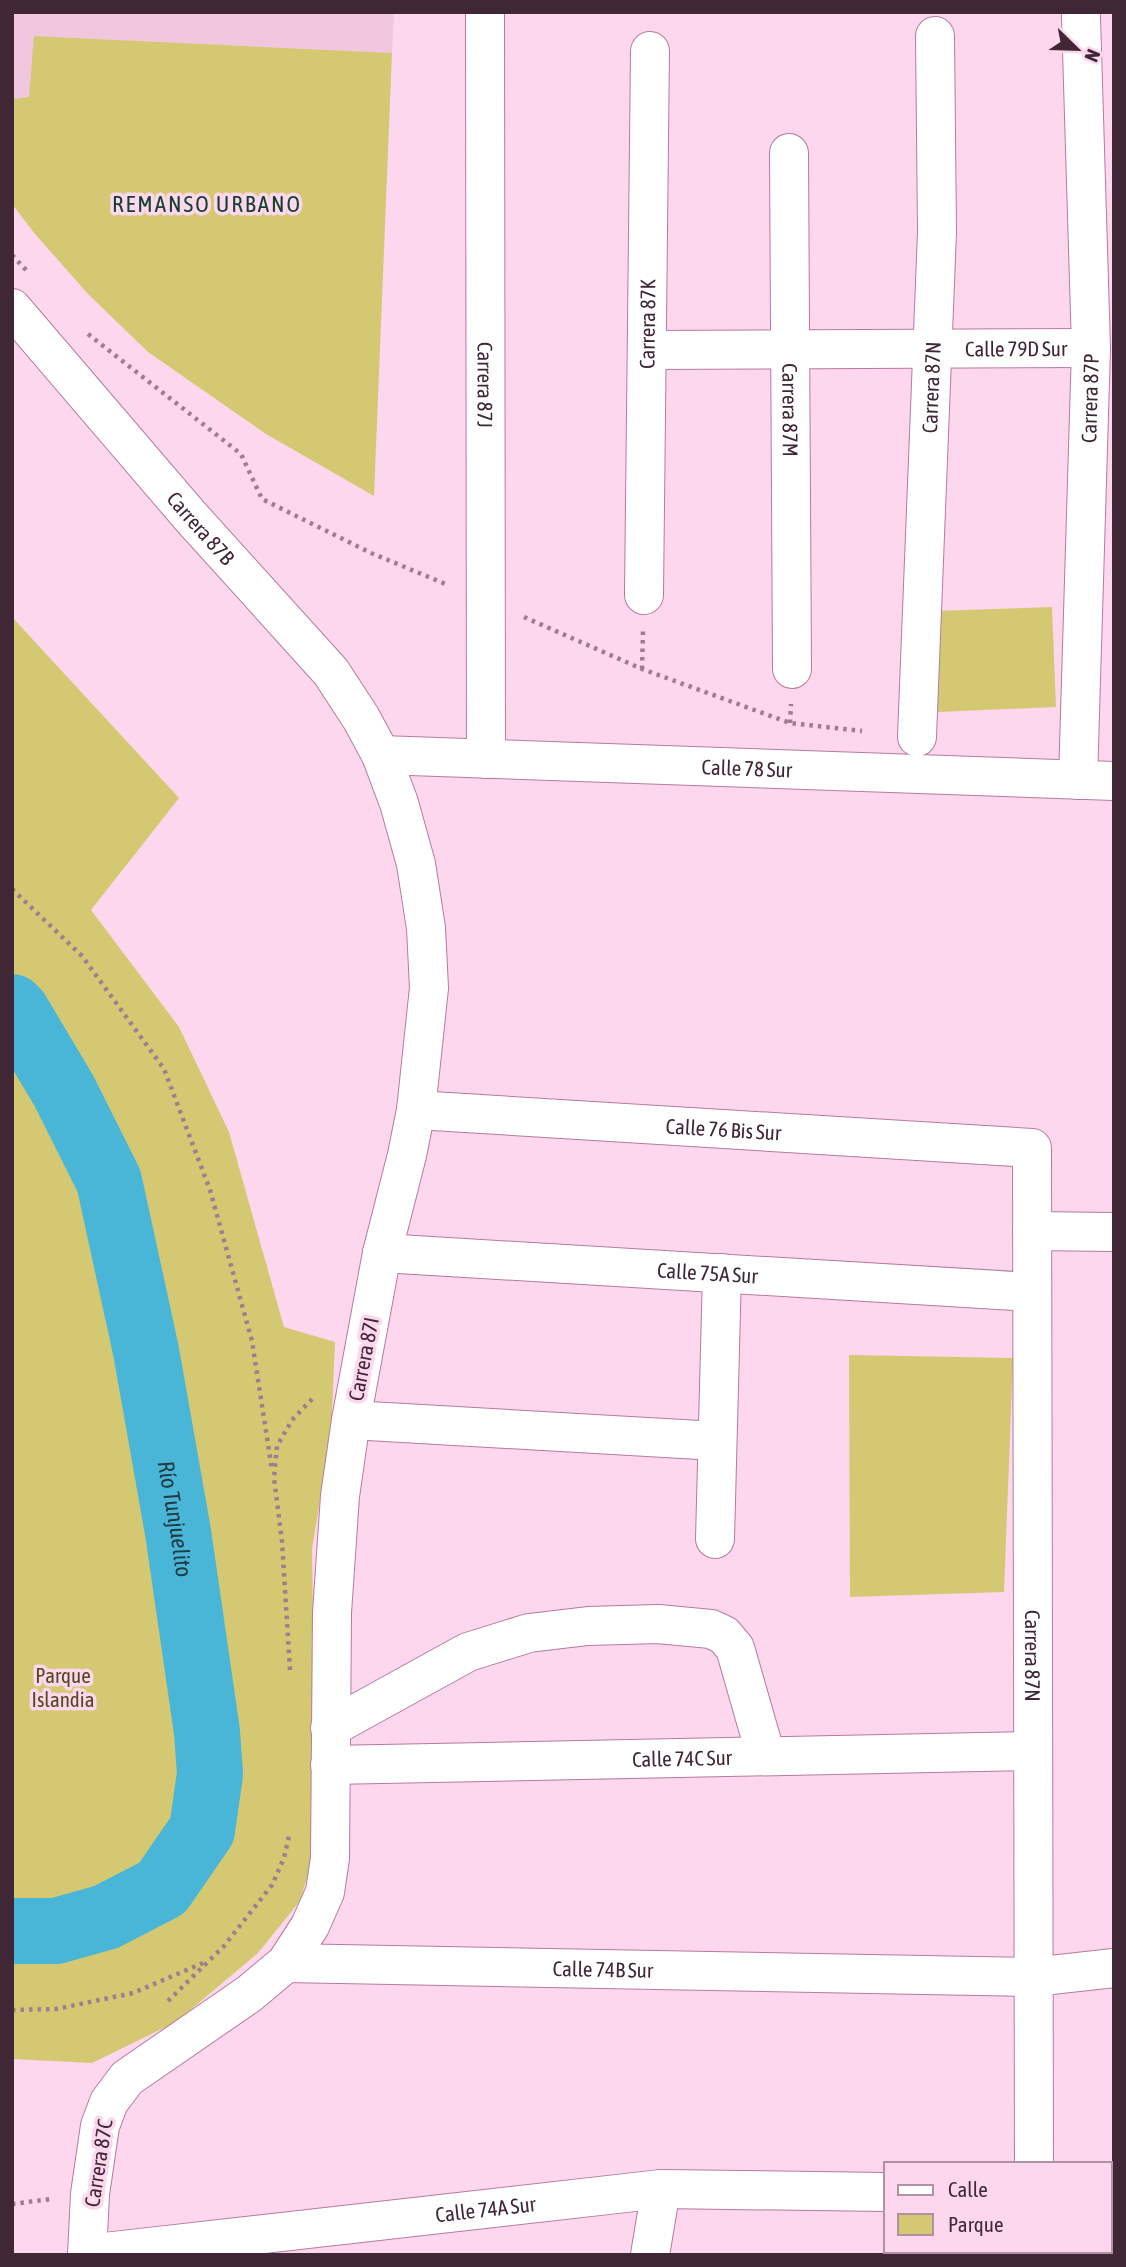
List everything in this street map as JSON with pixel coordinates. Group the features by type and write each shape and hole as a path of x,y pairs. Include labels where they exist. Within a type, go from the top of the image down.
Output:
{"street":[{"name":"Carrera 87J","path":"485,12 486,759"},
{"name":"Carrera 87P","path":"1081,17 1098,84 1091,348 1102,432 1096,780"},
{"name":"Carrera 87N","path":"917,737 937,232 935,36"},
{"name":"Carrera 87K","path":"644,595 650,51"},
{"name":"Carrera 87M","path":"789,153 792,668"},
{"name":"Carrera 87B","path":"17,322 331,673 361,718 381,755"},
{"name":"Calle 79D Sur","path":"646,350 1091,348"},
{"name":"Calle 78 Sur","path":"381,755 1096,780"},
{"name":"Carrera 87I","path":"286,1963 310,1926 325,1892 330,1858 334,1554 340,1496 351,1420 382,1254 416,1110 429,988 426,928 416,864 381,755"},
{"name":"Calle 76 Bis Sur","path":"416,1110 1032,1148"},
{"name":"Carrera 87N","path":"1032,1148 1034,2162"},
{"path":"1032,1231 1114,1232"},
{"name":"Calle 75A Sur","path":"382,1254 1032,1292"},
{"path":"715,1539 722,1273"},
{"path":"351,1420 717,1441"},
{"path":"330,1747 468,1652 529,1633 588,1626 658,1624 711,1629 724,1635 735,1647 766,1756"},
{"name":"Calle 74C Sur","path":"330,1747 766,1756 1033,1751"},
{"name":"Calle 74B Sur","path":"286,1963 1033,1977 1114,1968"},
{"name":"Carrera 87C","path":"87,2254 90,2194 100,2126 109,2102 127,2078 212,2021 286,1963"},
{"path":"650,2255 661,2189"},
{"name":"Calle 74A Sur","path":"87,2254 661,2189 884,2192"}],"path":[{"path":"12,255 30,274"},
{"path":"84,331 242,454 262,499 371,552 642,669 790,723 917,737"},
{"path":"12,889 82,956 163,1069 210,1190 252,1341 282,1541 291,1680"},
{"path":"274,1478 277,1446 292,1420 320,1391"},
{"path":"162,2006 224,1946 272,1885 284,1858 290,1831"},
{"path":"12,2010 56,2008 133,1993 207,1962"}],"shaded area":[{"path":"12,12 394,12 392,53 35,36 29,97 12,99"}],"green space":[{"path":"34,36 392,53 374,496 266,434 148,352 88,294 12,204 12,99 29,97"},
{"path":"1052,607 1056,707 938,712 934,611"},
{"name":"Parque Islandia","path":"12,617 179,798 91,910 179,1027 229,1132 284,1327 335,1342 331,1434 312,1549 316,1848 300,1901 258,1953 176,2022 92,2063 12,2059"},
{"path":"849,1355 1013,1358 1004,1592 850,1597"}],"waterway":[{"name":"Río Tunjuelito","path":"12,1007 64,1091 109,1181 146,1351 178,1532 207,1732 210,1774 202,1830 162,1888 106,1917 56,1931 12,1931"}],"district":[{"name":"REMANSO URBANO","path":"207,204"}]}
